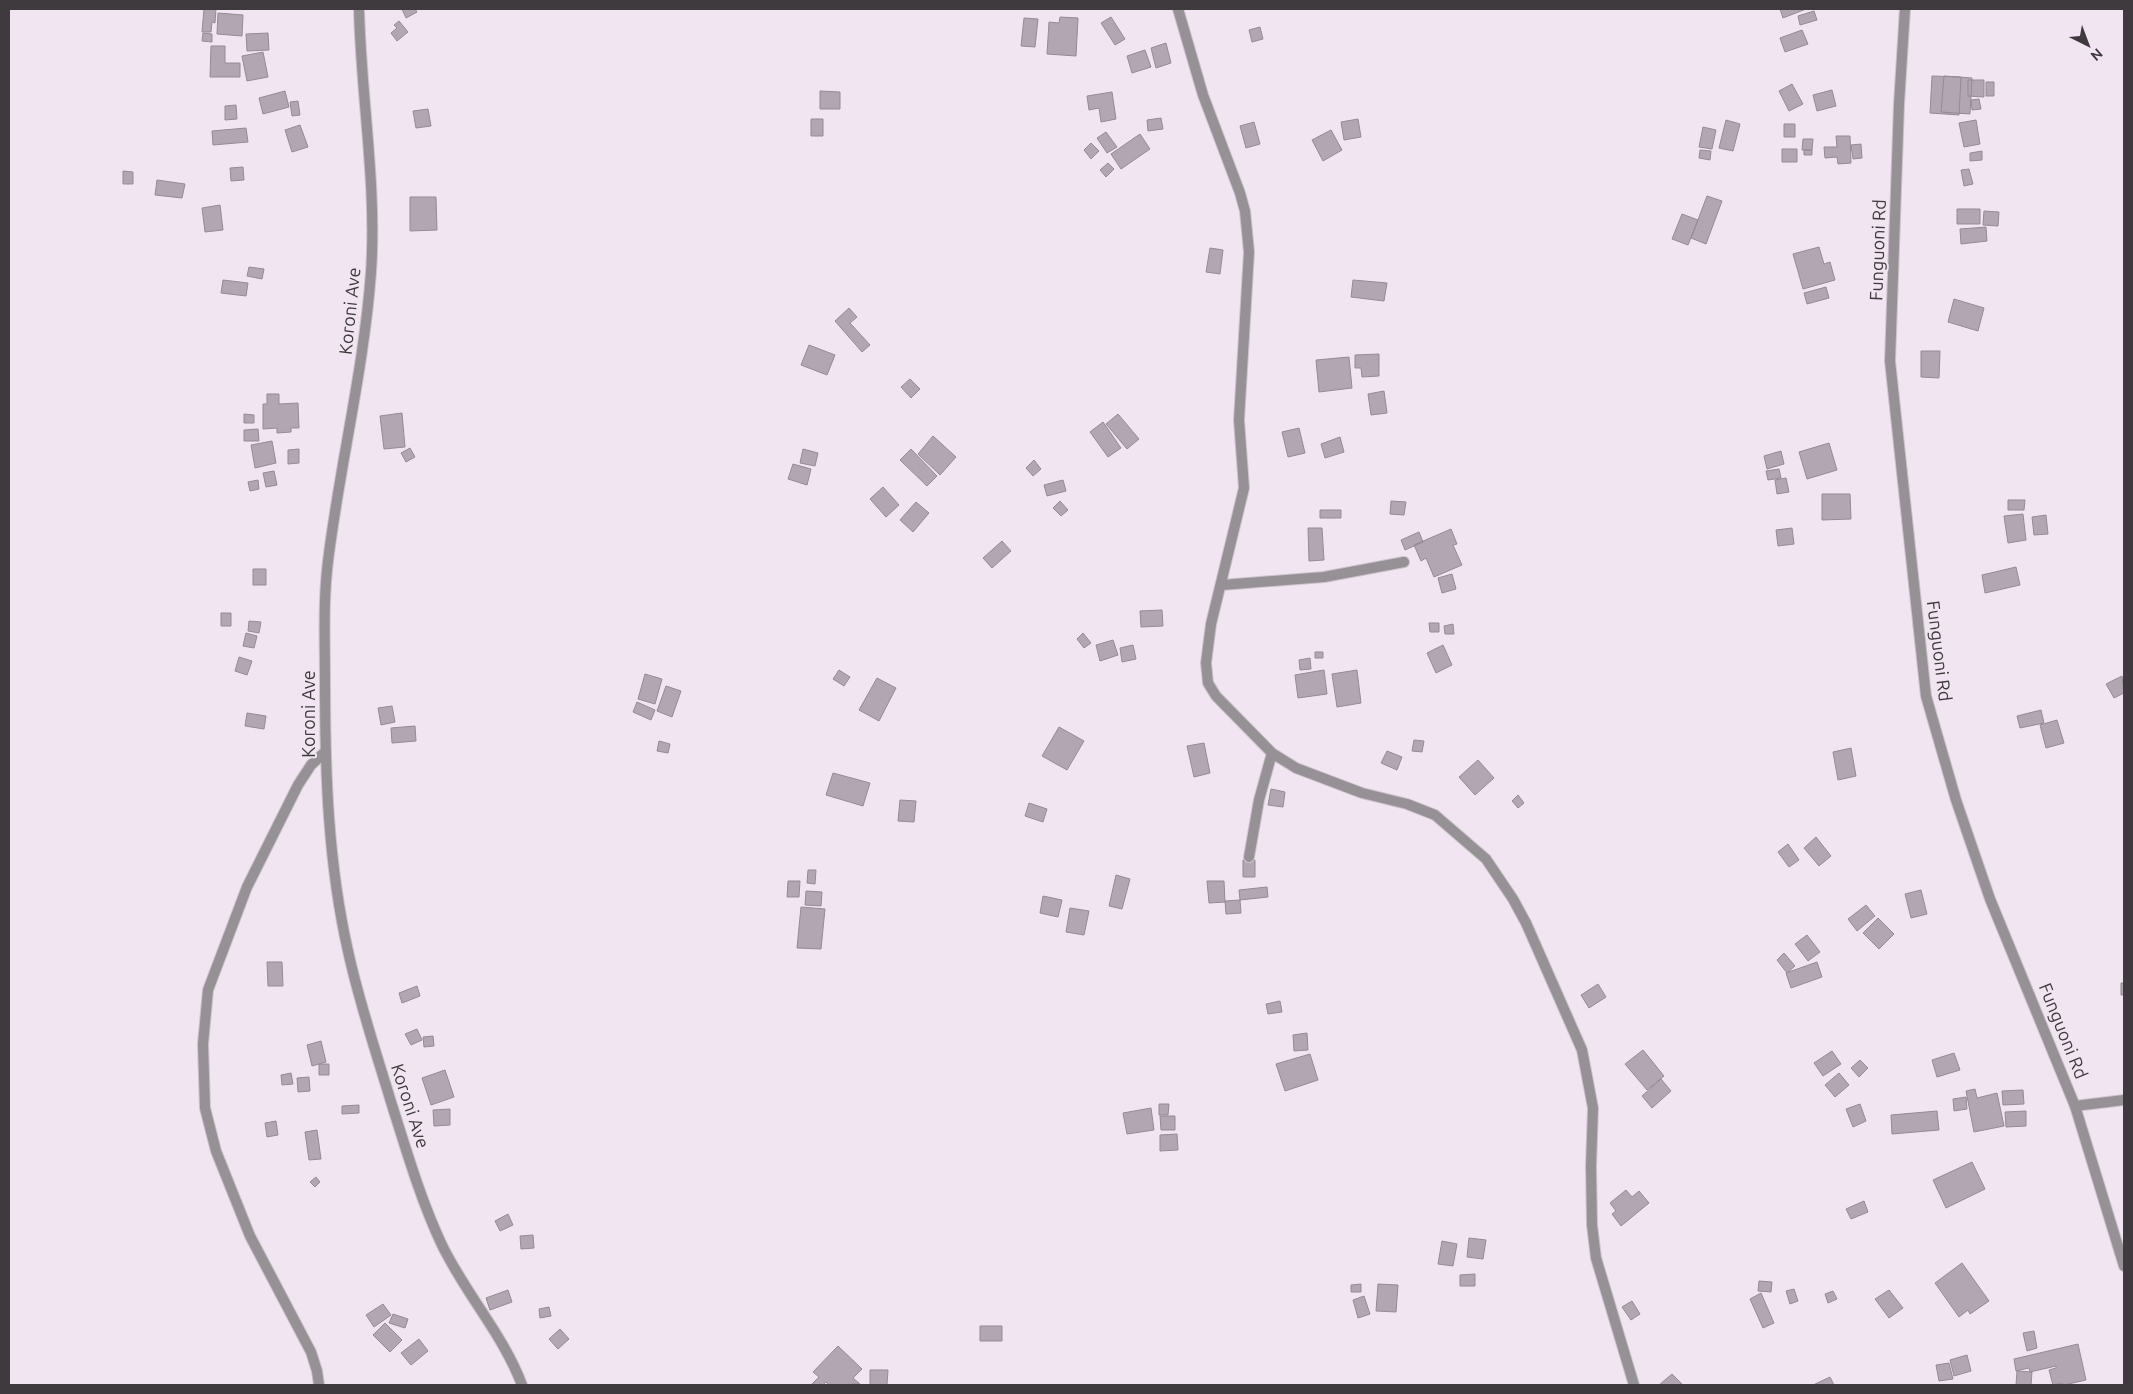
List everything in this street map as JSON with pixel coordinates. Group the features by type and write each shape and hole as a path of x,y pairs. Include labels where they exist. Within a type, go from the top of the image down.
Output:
{"street":[{"name":"Koroni Ave","path":"359,9 360,50 372,213 371,270 364,343 337,498 323,609 325,752 332,847 348,951 399,1127 430,1218 443,1247 503,1347 522,1385"},
{"path":"1178,9 1203,95 1218,130 1245,211 1249,252 1239,420 1244,488 1211,624 1206,663 1208,682 1216,696 1272,753 1315,777 1435,815 1486,859 1526,923 1582,1050 1593,1108 1591,1166 1592,1225 1596,1258 1634,1385"},
{"name":"Funguoni Rd","path":"1905,9 1899,104 1890,361 1926,696 1956,800 1990,899 2075,1106 2124,1266"},
{"path":"1222,585 1324,577 1404,562"},
{"path":"318,1385 317,1371 311,1352 250,1236 216,1151 206,1108 203,1044 208,990 247,887 298,784 311,766 325,752"},
{"path":"1249,856 1259,800 1272,753"},
{"path":"2075,1106 2124,1100"}],"building":[{"path":"204,9 216,9 215,23 212,22 211,32 202,32"},
{"path":"402,9 415,9 417,12 406,18"},
{"path":"1780,9 1806,9 1783,18"},
{"path":"1814,11 1817,20 1800,25 1798,16"},
{"path":"218,13 243,15 242,36 217,34"},
{"path":"1060,17 1078,18 1076,56 1047,54 1049,22 1059,23"},
{"path":"1111,17 1125,39 1115,45 1101,23"},
{"path":"1024,18 1038,19 1035,47 1021,46"},
{"path":"399,21 408,32 397,41 391,33 397,28 394,25"},
{"path":"1260,27 1263,39 1252,42 1249,30"},
{"path":"1802,30 1808,44 1785,52 1780,38"},
{"path":"203,33 212,34 212,42 202,41"},
{"path":"268,33 269,50 247,51 246,34"},
{"path":"1166,43 1171,63 1156,68 1151,48"},
{"path":"211,46 225,46 225,63 240,63 240,77 210,77"},
{"path":"1145,50 1151,67 1132,73 1127,56"},
{"path":"263,52 268,77 247,81 242,56"},
{"path":"1932,76 1961,77 1959,115 1930,113"},
{"path":"1944,76 1972,78 1970,114 1941,112"},
{"path":"1968,80 1984,80 1984,97 1968,96"},
{"path":"1986,82 1994,82 1994,96 1986,96"},
{"path":"1792,84 1803,104 1789,111 1779,91"},
{"path":"1832,90 1836,106 1817,111 1813,95"},
{"path":"285,91 289,107 263,114 259,98"},
{"path":"820,91 840,92 840,109 820,109"},
{"path":"1112,92 1116,119 1101,122 1099,108 1089,110 1087,96"},
{"path":"1979,99 1981,109 1972,110 1971,100"},
{"path":"298,101 300,115 292,116 290,102"},
{"path":"236,105 237,119 225,120 225,106"},
{"path":"428,109 431,126 416,128 413,111"},
{"path":"1161,118 1163,129 1148,131 1147,120"},
{"path":"811,119 823,119 823,136 811,136"},
{"path":"1358,119 1361,137 1344,140 1341,122"},
{"path":"1726,120 1740,124 1733,151 1719,148"},
{"path":"1976,120 1980,144 1964,147 1959,123"},
{"path":"1254,122 1260,144 1246,148 1240,126"},
{"path":"1784,124 1795,124 1795,137 1784,137"},
{"path":"300,125 308,147 292,152 285,130"},
{"path":"1703,127 1716,130 1712,149 1699,147"},
{"path":"246,128 248,142 213,145 212,131"},
{"path":"1331,130 1342,150 1323,161 1312,140"},
{"path":"1106,132 1117,147 1107,153 1097,138"},
{"path":"1140,134 1150,149 1121,169 1111,154"},
{"path":"1836,136 1850,136 1851,163 1838,164 1837,157 1825,158 1824,147 1837,147"},
{"path":"1803,139 1813,139 1812,150 1802,150"},
{"path":"1091,143 1099,151 1091,159 1084,150"},
{"path":"1861,144 1862,158 1853,159 1851,145"},
{"path":"1782,149 1797,149 1797,162 1782,162"},
{"path":"1700,150 1711,151 1710,160 1699,158"},
{"path":"1804,150 1812,150 1812,155 1804,155"},
{"path":"1982,151 1982,160 1970,161 1970,153"},
{"path":"1108,163 1114,169 1106,177 1100,170"},
{"path":"243,167 244,180 231,181 230,168"},
{"path":"1969,169 1973,184 1964,186 1961,170"},
{"path":"123,171 133,172 133,184 123,184"},
{"path":"157,180 185,184 182,198 155,195"},
{"path":"1707,196 1722,201 1706,244 1691,238"},
{"path":"410,197 436,197 437,230 410,231"},
{"path":"220,205 223,230 205,232 202,208"},
{"path":"1957,209 1980,209 1980,224 1957,224"},
{"path":"1984,211 1999,212 1998,226 1983,225"},
{"path":"1682,214 1698,220 1688,245 1672,239"},
{"path":"1986,227 1987,241 1961,244 1960,229"},
{"path":"1819,247 1824,264 1830,262 1835,280 1803,289 1793,254"},
{"path":"1210,248 1223,250 1220,274 1206,272"},
{"path":"249,267 264,269 262,279 247,276"},
{"path":"223,280 248,283 246,296 221,293"},
{"path":"1353,280 1387,283 1384,301 1351,297"},
{"path":"1826,287 1829,298 1807,304 1804,293"},
{"path":"1954,299 1984,308 1978,331 1948,322"},
{"path":"849,308 857,317 850,323 870,345 862,352 835,321"},
{"path":"809,345 835,355 827,375 801,365"},
{"path":"1921,351 1940,351 1939,378 1921,377"},
{"path":"1379,354 1379,376 1362,377 1361,368 1355,368 1355,355"},
{"path":"1349,357 1352,388 1319,392 1316,360"},
{"path":"910,379 920,389 911,398 901,387"},
{"path":"1384,391 1387,413 1371,415 1368,394"},
{"path":"267,394 279,394 279,404 298,403 299,428 291,428 291,432 277,433 277,428 263,429 263,404 267,404"},
{"path":"402,413 405,447 384,449 380,416"},
{"path":"244,414 254,415 254,423 244,423"},
{"path":"1118,414 1139,439 1127,449 1106,424"},
{"path":"1103,422 1121,448 1108,457 1090,432"},
{"path":"1299,428 1305,453 1288,457 1282,432"},
{"path":"258,429 259,441 244,441 244,430"},
{"path":"933,436 956,457 940,475 918,454"},
{"path":"1340,437 1344,452 1325,458 1321,444"},
{"path":"272,441 276,463 255,468 251,445"},
{"path":"1829,443 1837,470 1807,479 1799,452"},
{"path":"410,448 415,457 406,462 401,453"},
{"path":"299,449 299,463 288,464 288,450"},
{"path":"803,449 818,453 815,466 800,463"},
{"path":"911,449 937,476 927,486 900,460"},
{"path":"1781,451 1784,464 1767,469 1764,456"},
{"path":"1034,460 1041,469 1033,476 1026,468"},
{"path":"793,464 811,469 807,485 788,479"},
{"path":"1779,469 1781,478 1768,480 1766,471"},
{"path":"274,471 277,485 266,487 263,473"},
{"path":"1786,478 1789,492 1777,494 1775,480"},
{"path":"258,480 259,489 250,491 248,482"},
{"path":"1063,480 1066,491 1047,496 1044,485"},
{"path":"883,487 899,505 886,517 870,499"},
{"path":"1822,494 1850,494 1851,519 1822,520"},
{"path":"2008,500 2025,500 2024,510 2008,510"},
{"path":"1060,501 1068,510 1061,516 1053,508"},
{"path":"1391,501 1406,502 1404,515 1390,514"},
{"path":"916,502 929,513 913,532 900,520"},
{"path":"1320,510 1341,510 1341,518 1320,518"},
{"path":"2023,514 2026,540 2008,543 2004,516"},
{"path":"2046,515 2048,534 2034,535 2032,517"},
{"path":"1308,528 1322,528 1324,560 1309,561"},
{"path":"1792,528 1794,544 1778,546 1776,530"},
{"path":"1451,529 1457,544 1453,545 1462,565 1434,577 1426,558 1421,561 1414,545"},
{"path":"1419,532 1423,542 1405,550 1401,540"},
{"path":"1002,541 1011,551 992,568 983,558"},
{"path":"2016,567 2020,585 1985,593 1982,575"},
{"path":"253,569 266,569 266,585 253,585"},
{"path":"1452,574 1456,589 1442,593 1438,578"},
{"path":"1162,610 1163,626 1141,627 1140,611"},
{"path":"221,613 231,613 231,626 221,626"},
{"path":"249,621 261,622 259,633 248,631"},
{"path":"1429,623 1439,623 1439,632 1430,632"},
{"path":"1453,624 1454,634 1445,634 1444,626"},
{"path":"246,633 257,636 254,648 243,646"},
{"path":"1083,633 1091,643 1084,648 1077,639"},
{"path":"1113,640 1118,655 1100,661 1096,645"},
{"path":"1133,645 1136,659 1122,662 1120,648"},
{"path":"1443,645 1452,665 1436,673 1427,653"},
{"path":"1315,652 1323,652 1323,658 1315,658"},
{"path":"239,657 252,661 247,675 235,671"},
{"path":"1310,658 1311,669 1300,670 1299,660"},
{"path":"839,670 850,677 844,686 833,679"},
{"path":"1324,670 1327,694 1298,698 1295,675"},
{"path":"1357,670 1361,703 1337,707 1332,674"},
{"path":"645,674 662,679 655,704 638,699"},
{"path":"2122,676 2124,693 2114,698 2106,684"},
{"path":"877,678 896,688 879,721 859,710"},
{"path":"666,686 681,691 672,717 657,711"},
{"path":"637,702 655,710 651,720 633,712"},
{"path":"392,706 395,722 381,725 378,708"},
{"path":"2041,710 2044,723 2020,728 2017,716"},
{"path":"247,713 266,716 264,729 245,726"},
{"path":"2057,720 2064,743 2046,748 2040,725"},
{"path":"415,726 416,741 392,743 391,728"},
{"path":"1059,727 1084,741 1067,770 1042,756"},
{"path":"1414,740 1424,741 1422,752 1412,751"},
{"path":"659,741 670,744 668,753 657,751"},
{"path":"1204,743 1210,773 1194,777 1187,746"},
{"path":"1851,748 1856,776 1838,780 1833,752"},
{"path":"1387,751 1402,757 1397,770 1381,763"},
{"path":"1478,760 1494,778 1475,795 1459,777"},
{"path":"833,773 870,783 863,806 826,795"},
{"path":"1271,789 1285,792 1283,807 1268,805"},
{"path":"1518,795 1524,803 1518,808 1512,801"},
{"path":"900,800 916,801 914,822 898,821"},
{"path":"1029,803 1047,809 1043,822 1025,816"},
{"path":"1816,837 1831,856 1819,866 1804,848"},
{"path":"1788,844 1799,860 1789,867 1778,852"},
{"path":"1243,860 1255,860 1255,877 1243,877"},
{"path":"808,870 816,870 815,884 807,883"},
{"path":"1116,875 1130,879 1122,909 1109,906"},
{"path":"788,881 800,881 799,897 787,897"},
{"path":"1207,881 1224,881 1225,902 1209,903"},
{"path":"1267,887 1268,897 1240,900 1239,890"},
{"path":"1921,890 1927,914 1911,918 1905,894"},
{"path":"806,891 822,892 821,906 805,905"},
{"path":"1043,896 1062,900 1058,917 1040,913"},
{"path":"1240,900 1241,913 1226,914 1225,901"},
{"path":"1866,905 1875,916 1857,931 1848,919"},
{"path":"801,907 825,909 821,949 797,948"},
{"path":"1070,908 1089,911 1084,935 1066,932"},
{"path":"1878,918 1894,934 1879,949 1863,933"},
{"path":"1807,935 1820,952 1808,961 1795,944"},
{"path":"1784,953 1795,966 1787,973 1777,960"},
{"path":"267,962 282,962 283,986 268,986"},
{"path":"1817,962 1822,977 1791,988 1786,973"},
{"path":"2121,983 2124,983 2124,995 2121,995"},
{"path":"1598,984 1606,997 1589,1008 1581,995"},
{"path":"417,986 420,996 402,1003 399,993"},
{"path":"1280,1001 1282,1012 1268,1014 1266,1004"},
{"path":"417,1029 422,1040 411,1045 405,1034"},
{"path":"1307,1033 1308,1050 1294,1051 1293,1035"},
{"path":"433,1036 434,1046 424,1047 423,1037"},
{"path":"321,1041 326,1062 312,1066 307,1045"},
{"path":"1643,1050 1664,1076 1647,1090 1625,1064"},
{"path":"1832,1051 1841,1064 1823,1076 1814,1063"},
{"path":"1954,1053 1960,1070 1937,1077 1932,1060"},
{"path":"1310,1054 1318,1080 1285,1091 1276,1064"},
{"path":"1860,1060 1868,1068 1859,1077 1851,1068"},
{"path":"319,1064 329,1064 329,1075 319,1075"},
{"path":"445,1070 454,1097 431,1105 422,1078"},
{"path":"291,1073 293,1084 282,1085 281,1075"},
{"path":"1839,1073 1849,1085 1835,1097 1825,1085"},
{"path":"309,1077 310,1091 298,1092 297,1078"},
{"path":"1661,1079 1671,1091 1652,1108 1642,1096"},
{"path":"1975,1089 1977,1098 1997,1093 2004,1126 1974,1132 1966,1091"},
{"path":"2023,1090 2024,1104 2003,1105 2002,1091"},
{"path":"1966,1097 1967,1109 1954,1111 1953,1099"},
{"path":"1159,1104 1169,1104 1168,1115 1159,1115"},
{"path":"1860,1104 1866,1121 1853,1127 1846,1109"},
{"path":"359,1105 359,1113 342,1114 342,1106"},
{"path":"1151,1108 1154,1130 1127,1134 1123,1113"},
{"path":"450,1109 450,1125 434,1126 433,1110"},
{"path":"1937,1111 1939,1130 1892,1134 1891,1115"},
{"path":"2026,1111 2026,1126 2006,1127 2005,1112"},
{"path":"1160,1116 1175,1116 1175,1130 1161,1130"},
{"path":"276,1121 278,1135 267,1137 265,1123"},
{"path":"317,1130 321,1159 309,1160 305,1132"},
{"path":"1177,1134 1178,1150 1160,1151 1160,1135"},
{"path":"1972,1162 1985,1189 1946,1208 1933,1180"},
{"path":"316,1177 320,1182 315,1187 310,1182"},
{"path":"1626,1190 1632,1197 1639,1191 1649,1203 1621,1226 1612,1214 1616,1211 1610,1203"},
{"path":"1864,1201 1868,1212 1851,1219 1846,1209"},
{"path":"508,1214 513,1225 500,1231 495,1221"},
{"path":"533,1235 534,1248 521,1249 520,1236"},
{"path":"1469,1238 1486,1240 1483,1259 1467,1257"},
{"path":"1442,1241 1457,1244 1453,1266 1438,1264"},
{"path":"1962,1263 1989,1301 1970,1314 1968,1310 1959,1317 1935,1283"},
{"path":"1475,1274 1475,1286 1460,1286 1460,1275"},
{"path":"1759,1281 1772,1282 1771,1292 1758,1291"},
{"path":"1361,1284 1361,1292 1351,1292 1351,1285"},
{"path":"1378,1284 1398,1285 1396,1312 1376,1311"},
{"path":"1794,1289 1798,1301 1790,1304 1786,1291"},
{"path":"508,1290 512,1302 490,1310 486,1298"},
{"path":"1889,1290 1903,1308 1889,1318 1875,1299"},
{"path":"1833,1291 1837,1299 1828,1303 1825,1294"},
{"path":"1761,1293 1774,1323 1763,1328 1750,1299"},
{"path":"1364,1296 1370,1314 1358,1318 1353,1300"},
{"path":"1632,1301 1640,1314 1631,1320 1622,1307"},
{"path":"383,1304 391,1315 374,1327 366,1315"},
{"path":"549,1307 551,1316 540,1318 539,1309"},
{"path":"393,1314 408,1319 405,1328 389,1323"},
{"path":"385,1323 402,1340 390,1352 373,1335"},
{"path":"980,1326 1002,1326 1002,1341 980,1341"},
{"path":"560,1329 569,1339 558,1349 549,1339"},
{"path":"2034,1331 2037,1348 2027,1351 2023,1333"},
{"path":"419,1339 428,1351 411,1365 401,1353"},
{"path":"2078,1344 2086,1380 2064,1385 2062,1383 2053,1385 2049,1370 2056,1368 2056,1366 2030,1372 2029,1368 2016,1371 2014,1359"},
{"path":"838,1346 862,1369 853,1378 860,1384 829,1385 826,1382 823,1385 811,1385 819,1377 813,1372"},
{"path":"1967,1355 1971,1371 1954,1376 1950,1360"},
{"path":"1949,1363 1953,1379 1939,1381 1936,1365"},
{"path":"870,1370 888,1370 887,1385 870,1385"},
{"path":"2017,1371 2032,1372 2031,1385 2016,1385"},
{"path":"1672,1374 1683,1385 1659,1385"},
{"path":"1830,1377 1834,1385 1813,1385"}]}
